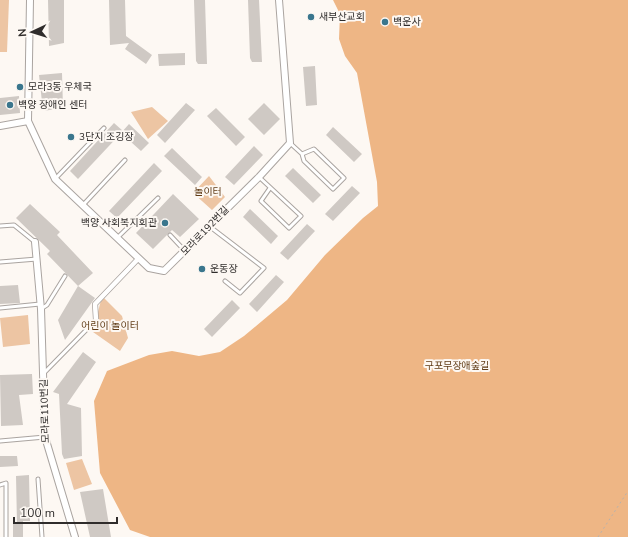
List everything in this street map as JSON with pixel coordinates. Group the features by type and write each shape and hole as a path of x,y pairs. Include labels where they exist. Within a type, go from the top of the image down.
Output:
{"street":[{"name":"모라로192번길","path":"30,0 28,121 55,179 148,268 164,271 259,177 290,143"},
{"path":"279,0 290,143"},
{"path":"0,126 28,121"},
{"name":"모라로110번길","path":"35,242 41,306 45,437 75,537"},
{"path":"96,320 95,304 138,259"}],"lane":[{"path":"55,179 104,128"},
{"path":"290,143 302,154 304,161 333,189 344,178 314,149 302,154"},
{"path":"83,205 125,160"},
{"path":"259,177 301,216 289,228 261,201 270,188"},
{"path":"117,238 158,198"},
{"path":"0,226 14,225 35,242"},
{"path":"209,226 264,268 240,293 225,281"},
{"path":"170,235 185,251"},
{"path":"0,262 37,259"},
{"path":"0,308 46,305 65,276"},
{"path":"44,373 96,320"},
{"path":"0,441 45,437"},
{"path":"38,479 42,537"},
{"path":"0,485 6,483 6,537"}],"path":[{"path":"598,537 628,491"}],"green space":[{"path":"0,0 9,0 7,52 0,52"},
{"name":"구포무장애숲길","path":"333,0 628,0 628,537 150,537 130,530 100,473 94,401 107,371 149,355 172,351 199,356 220,352 244,336 287,300 325,255 363,218 378,206 377,182 357,73 345,56 339,39 340,14"},
{"path":"152,107 168,121 148,139 131,112"},
{"name":"놀이터","path":"209,176 225,197 212,210 193,193"},
{"name":"어린이 놀이터","path":"102,296 122,316 128,338 120,351 93,332"},
{"path":"28,315 30,344 3,347 0,318"},
{"path":"82,459 92,484 74,490 66,463"}],"building":[{"path":"48,0 64,0 64,43 49,46"},
{"path":"109,0 125,0 126,36 152,55 146,64 125,49 129,43 110,45"},
{"path":"194,0 205,0 207,64 198,64 196,61"},
{"path":"248,0 259,0 262,62 252,62 250,58"},
{"path":"185,53 185,65 159,66 158,54"},
{"path":"315,66 317,105 306,106 303,67"},
{"path":"62,73 63,108 43,111 39,75"},
{"name":"백양 장애인 센터","path":"19,96 20,113 0,115 0,98"},
{"path":"186,103 195,110 165,143 157,135"},
{"path":"264,103 280,119 264,135 248,119"},
{"path":"216,108 245,137 236,146 207,116"},
{"path":"114,123 123,131 78,179 70,171"},
{"path":"129,124 149,143 141,151 121,133"},
{"path":"333,127 362,154 354,162 326,135"},
{"path":"254,146 263,155 234,185 225,177"},
{"path":"172,148 202,177 195,185 164,156"},
{"path":"154,163 162,171 117,218 109,211"},
{"path":"293,168 321,195 313,203 285,176"},
{"path":"352,186 360,193 333,221 325,214"},
{"path":"173,194 199,219 180,237 172,230 153,249 136,233"},
{"path":"30,204 60,232 57,235 93,273 78,286 47,254 50,251 16,218"},
{"path":"250,209 278,236 271,244 243,217"},
{"path":"307,224 315,231 288,260 280,253"},
{"path":"276,275 284,282 257,312 249,304"},
{"path":"18,285 20,303 0,304 0,286"},
{"path":"78,286 95,298 65,340 58,320"},
{"path":"232,300 240,308 212,337 204,329"},
{"path":"83,352 96,362 67,404 81,408 82,456 64,459 62,454 59,394 53,392"},
{"path":"32,374 33,394 19,395 23,425 1,426 0,375"},
{"path":"0,456 17,456 18,466 0,467"},
{"path":"29,475 30,521 23,521 23,537 13,537 13,524 17,524 16,476"},
{"path":"103,489 111,537 90,537 80,492"}],"place":[{"name":"새부산교회","path":"311,17"},
{"name":"백운사","path":"385,22"},
{"name":"모라3동 우체국","path":"20,87"},
{"name":"백양 장애인 센터","path":"10,105"},
{"name":"3단지 조깅장","path":"71,137"},
{"name":"백양 사회복지회관","path":"165,223"},
{"name":"운동장","path":"202,269"}]}
